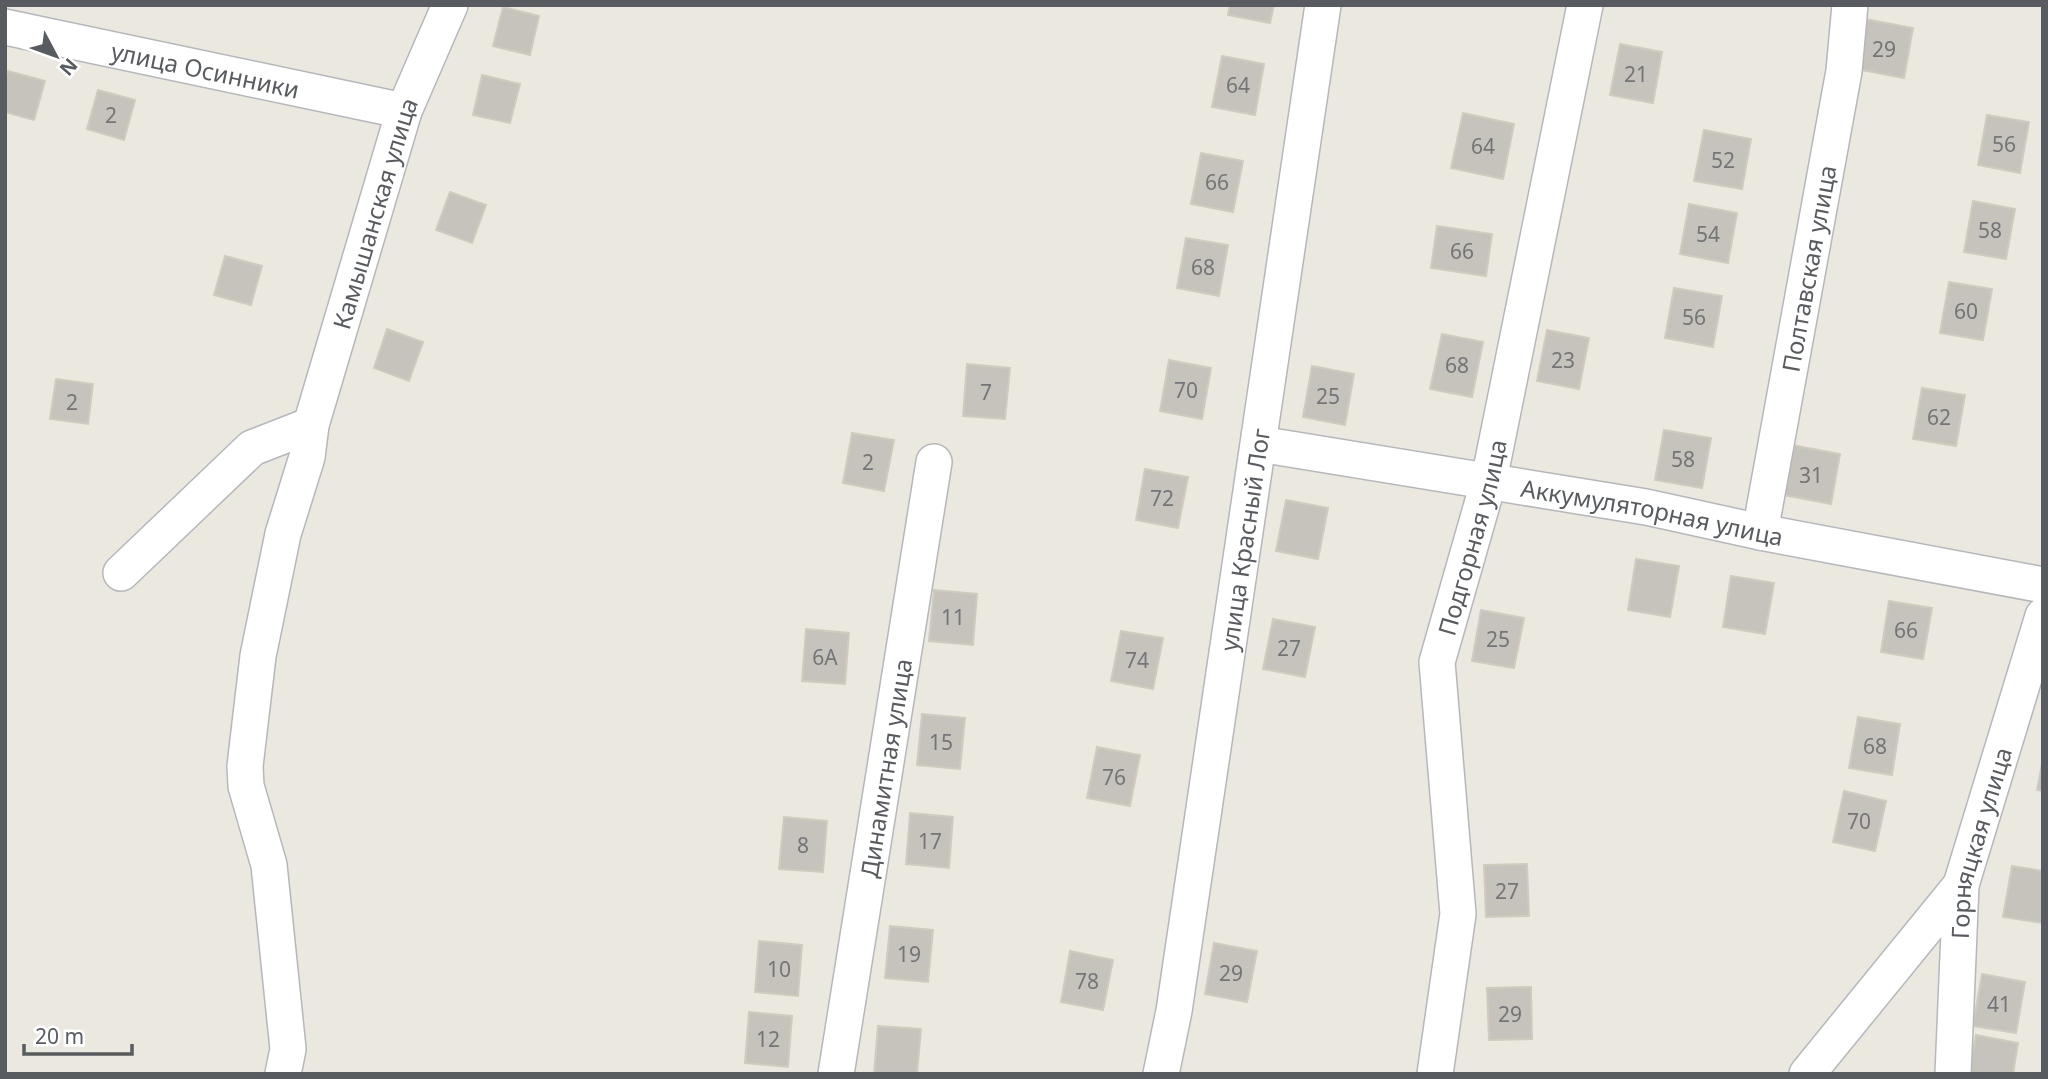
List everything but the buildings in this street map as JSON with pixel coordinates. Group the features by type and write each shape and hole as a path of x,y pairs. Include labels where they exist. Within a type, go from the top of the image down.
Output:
{"street":[{"name":"Камышанская улица","path":"283,1074 288,1049 269,865 246,786 245,766 258,656 283,534 307,457 311,425 404,111 450,5"},
{"name":"улица Красный Лог","path":"1161,1074 1174,1011 1323,5"},
{"name":"Подгорная улица","path":"1435,1074 1458,914 1437,662 1489,480 1585,5"},
{"name":"Полтавская улица","path":"1760,532 1844,71 1850,5"},
{"name":"улица Осинники","path":"5,27 404,111"},
{"path":"121,573 252,448 311,425"},
{"name":"Аккумуляторная улица","path":"1259,444 1646,507 1760,532 2043,585"},
{"name":"Динамитная улица","path":"836,1074 934,462"},
{"name":"Горняцкая улица","path":"1953,1074 1961,886 2043,616"},
{"path":"1807,1074 1961,886"}]}
